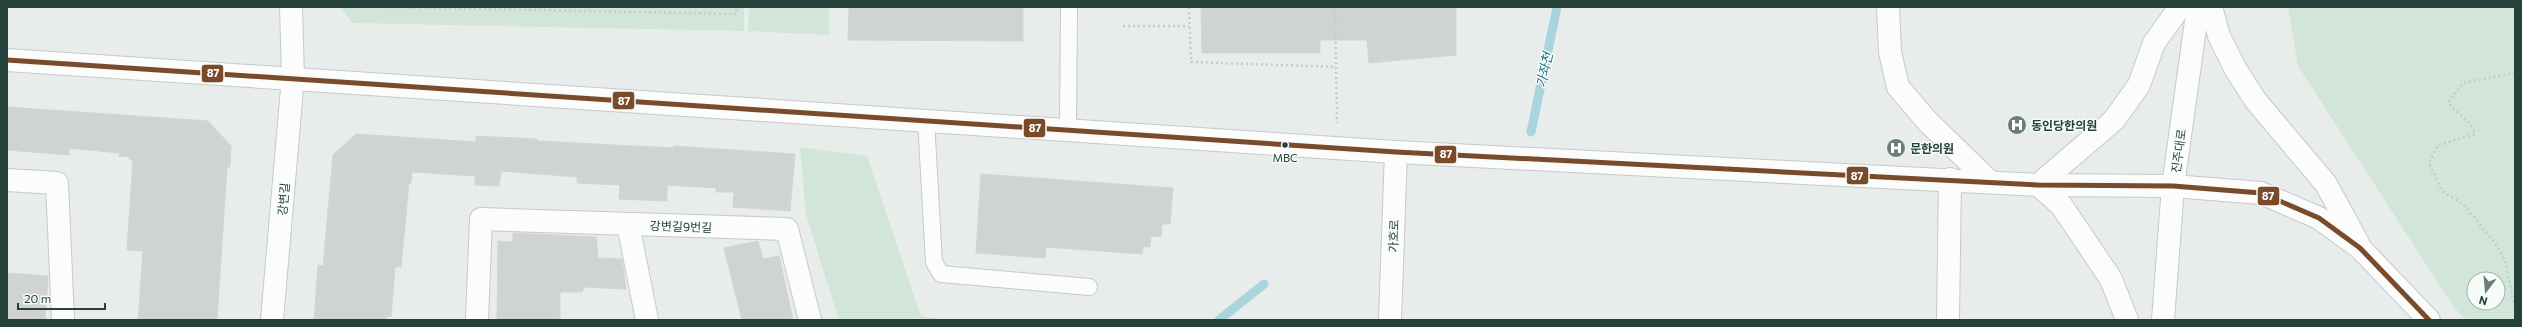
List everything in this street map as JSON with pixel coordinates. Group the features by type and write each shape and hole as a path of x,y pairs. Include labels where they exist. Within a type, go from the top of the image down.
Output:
{"street":[{"name":"강변길","path":"272,320 293,77 291,7"},
{"path":"1888,7 1890,52 1898,87 1928,122 1989,181"},
{"path":"2038,185 2114,120 2140,85 2154,43 2180,7"},
{"name":"진주대로","path":"2162,320 2173,186 2198,7"},
{"path":"2211,7 2219,36 2236,70 2256,101 2326,184 2360,248"},
{"path":"7,60 293,77 1396,152 1989,181 2038,185 2173,186 2261,193 2318,218 2360,248 2429,320"},
{"name":"가호로","path":"1390,320 1396,152"},
{"path":"1948,320 1950,179"},
{"path":"7,180 57,183 63,320"},
{"path":"2038,185 2061,205 2107,273 2127,320"},
{"name":"강변길9번길","path":"477,320 481,219 787,229 810,320"},
{"path":"628,224 647,320"}],"lane":[{"path":"1068,129 1070,7"},
{"path":"926,120 934,262 941,274 1089,287"}],"path":[{"path":"384,7 736,14 736,7"},
{"path":"1189,7 1191,62 1336,67"},
{"path":"1335,7 1338,147"},
{"path":"1123,26 1190,26"},
{"path":"2515,73 2463,83 2448,102 2456,113 2472,124 2475,134 2438,145 2429,163 2442,191 2463,204 2495,243 2505,261 2515,307"}],"green space":[{"path":"340,7 744,7 744,31 352,23"},
{"path":"749,7 829,7 829,35 748,31"},
{"path":"2288,7 2515,7 2515,320 2466,320 2453,306 2298,66"},
{"path":"800,147 867,156 921,316 947,320 839,320 806,215"}],"building":[{"path":"849,7 1023,7 1023,41 848,40"},
{"path":"1201,7 1456,7 1456,55 1369,63 1367,40 1320,40 1320,53 1202,53"},
{"path":"7,107 208,121 231,146 230,167 227,167 217,320 138,320 143,251 127,250 133,160 130,160 130,157 119,156 120,153 69,148 69,155 7,150"},
{"path":"356,134 476,142 476,136 537,139 537,141 674,148 674,146 795,154 790,211 733,207 734,192 716,192 716,188 667,185 667,201 619,199 620,185 577,183 577,177 501,171 499,186 475,185 475,176 412,172 411,183 409,183 401,267 395,267 391,317 386,316 386,320 314,320 318,265 323,266 333,155"},
{"path":"981,174 1173,188 1170,224 1162,224 1161,237 1151,236 1150,247 1143,246 1142,254 1046,247 1045,258 976,253"},
{"path":"513,233 596,237 598,258 622,259 626,289 584,287 582,292 560,292 560,320 497,320 498,241 513,242"},
{"path":"758,241 763,259 779,256 793,320 742,320 724,248"},
{"path":"7,273 48,276 45,320 7,320"}],"waterway":[{"name":"가좌천","path":"1531,132 1557,7"},
{"name":"가좌천","path":"1219,320 1264,284"}],"transit line":[{"name":"87","path":"7,60 1396,152 2038,185 2173,186 2261,193 2319,218 2360,248 2429,320"}],"place":[{"name":"동인당한의원","path":"2017,125"},
{"name":"MBC","path":"1285,145"},
{"name":"문한의원","path":"1896,148"}]}
